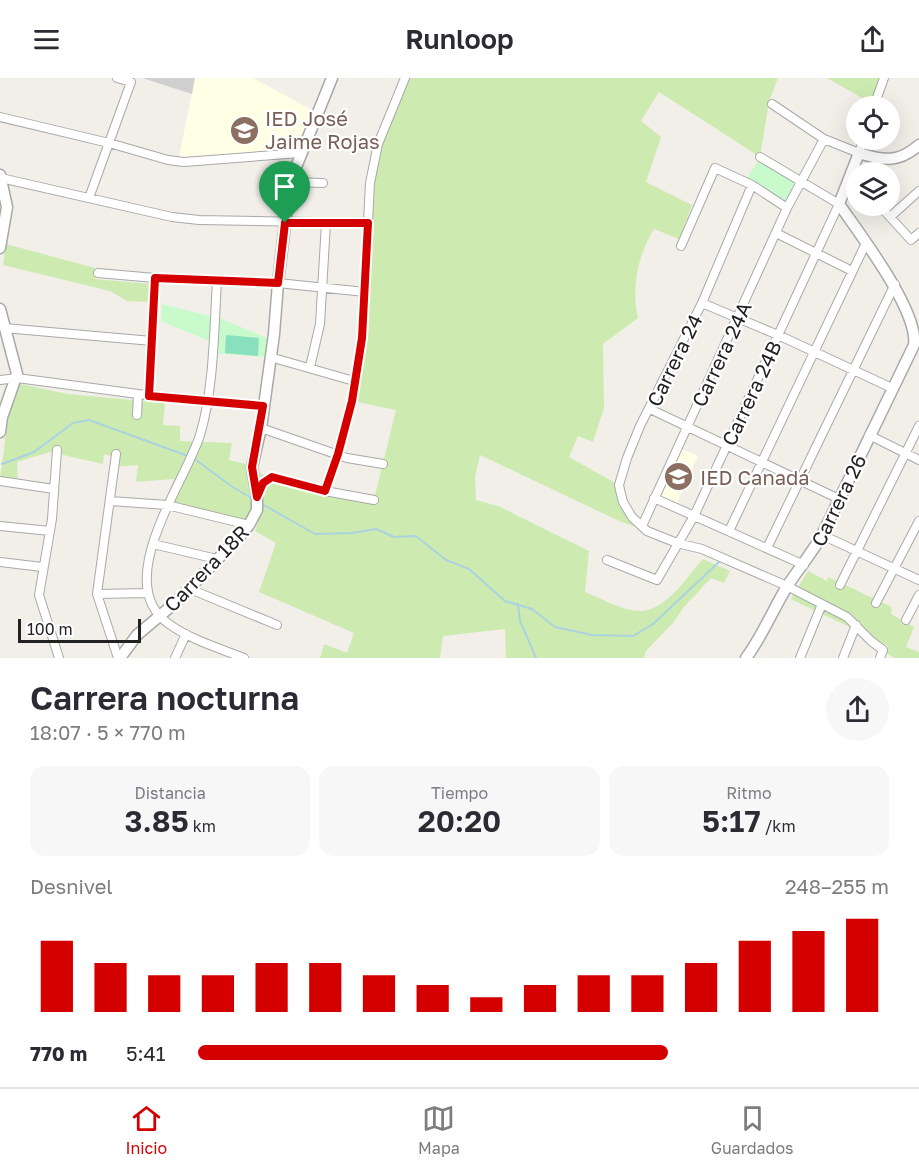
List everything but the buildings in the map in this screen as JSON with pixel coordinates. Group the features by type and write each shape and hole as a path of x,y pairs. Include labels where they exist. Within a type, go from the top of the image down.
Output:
{"street":[{"path":"89,198 130,82 117,78"},
{"path":"325,491 338,454 352,401 362,338 370,183 378,144 405,78"},
{"path":"878,96 884,78"},
{"name":"Carrera 18R","path":"119,658 137,635 190,589 249,525 257,510 252,467 261,428 275,325 290,182 328,79"},
{"path":"772,104 824,139 878,159 888,160 906,154 919,145"},
{"path":"0,117 109,143 168,160 184,162 300,153"},
{"name":"Carrera 24A","path":"644,528 654,498 787,208 824,139"},
{"path":"857,162 860,150"},
{"path":"760,157 839,204 895,284 918,333"},
{"path":"681,246 715,168 752,185 787,208"},
{"path":"0,248 7,207 1,176 172,217 285,223 368,223"},
{"path":"290,182 323,183"},
{"name":"Carrera 24","path":"644,528 632,517 623,502 619,485 640,426 702,303 752,185"},
{"path":"919,190 890,217 911,240 919,233"},
{"path":"839,204 846,191"},
{"name":"Carrera 24B","path":"607,560 657,580 694,516 839,204"},
{"path":"310,367 320,324 326,223"},
{"path":"776,233 852,271"},
{"path":"729,531 866,243"},
{"path":"98,273 155,278 278,283 365,292"},
{"path":"149,396 155,278"},
{"path":"217,280 202,427 194,450 167,505 153,544 147,582 148,593 160,616 168,624 244,658"},
{"path":"767,548 895,284"},
{"path":"702,303 738,317 892,388"},
{"path":"0,309 17,368 17,378 4,410 0,432"},
{"path":"4,328 152,341"},
{"name":"Carrera 26","path":"746,658 766,629 788,586 822,535 912,351 918,333"},
{"path":"270,357 354,381"},
{"path":"0,380 17,378 149,396 263,406"},
{"path":"136,415 138,394"},
{"path":"650,409 839,499"},
{"path":"840,585 919,426"},
{"path":"261,428 347,458 383,464"},
{"path":"869,435 919,460"},
{"path":"57,450 50,531 39,595 59,658"},
{"path":"116,454 97,594 119,658"},
{"path":"257,497 263,483 272,477 325,491 374,500"},
{"path":"0,482 54,489"},
{"path":"654,498 804,565"},
{"path":"110,501 167,505 249,525"},
{"path":"876,603 919,521"},
{"path":"0,526 50,531"},
{"path":"644,528 677,543 702,549 788,586 847,617 882,654"},
{"path":"822,535 919,580"},
{"path":"153,544 217,559"},
{"path":"0,562 42,567"},
{"path":"190,589 278,625"},
{"path":"97,594 148,593"},
{"path":"906,620 919,596"},
{"path":"800,658 822,604"},
{"path":"843,658 856,625"},
{"path":"175,658 186,634"}],"shaded area":[{"path":"142,78 195,78 192,94"},
{"name":"IED José Jaime Rojas","path":"195,78 253,78 312,110 296,150 179,157"},
{"name":"IED Canadá","path":"682,449 698,456 676,505 660,498"}],"green space":[{"path":"405,78 778,78 769,102 760,157 659,92 641,121 661,137 646,182 692,205 679,239 654,229 648,239 637,272 635,294 638,318 603,344 604,408 593,442 578,436 569,457 619,485 623,502 647,531 617,520 480,455 475,477 476,500 498,506 589,551 585,592 626,609 649,610 658,606 675,592 703,559 730,571 724,583 711,578 646,651 644,658 506,658 505,629 443,636 440,658 320,658 324,644 347,653 354,633 259,592 276,543 255,531 263,508 257,473 374,499 396,410 352,401 362,337 368,223 378,144"},
{"path":"827,78 887,78 880,96 858,96"},
{"path":"760,157 798,181 786,201 747,178"},
{"path":"6,244 95,268 95,279 151,284 150,302 127,301 110,291 3,265"},
{"path":"162,304 222,319 267,338 266,357 208,353 209,341 161,321"},
{"path":"226,335 259,338 258,356 225,353"},
{"path":"20,384 68,394 165,403 163,425 180,426 180,441 232,443 229,460 246,464 254,505 246,522 165,502 174,479 136,482 138,465 112,467 114,457 104,454 103,464 50,452 17,462 18,482 0,479 8,418"},
{"path":"808,571 827,581 828,577 892,607 891,614 914,627 906,647 919,652 919,658 895,658 886,653 888,646 791,599"}],"waterway":[{"path":"2,464 34,452 73,423 89,420 188,456"},
{"path":"196,460 253,499"},
{"path":"262,504 315,534 352,533 376,529 394,537 416,536 446,560 469,569 505,601 532,609 555,627 592,635 633,636 653,624 720,561"},
{"path":"518,604 520,621 536,658"}],"place":[{"name":"IED José Jaime Rojas","path":"244,130"},
{"name":"IED Canadá","path":"679,477"}],"route":[{"path":"285,223 368,223 362,338 352,401 338,454 325,491 272,477 263,483 257,497 252,467 261,428 263,406 149,396 155,278 278,283 285,223"}]}
